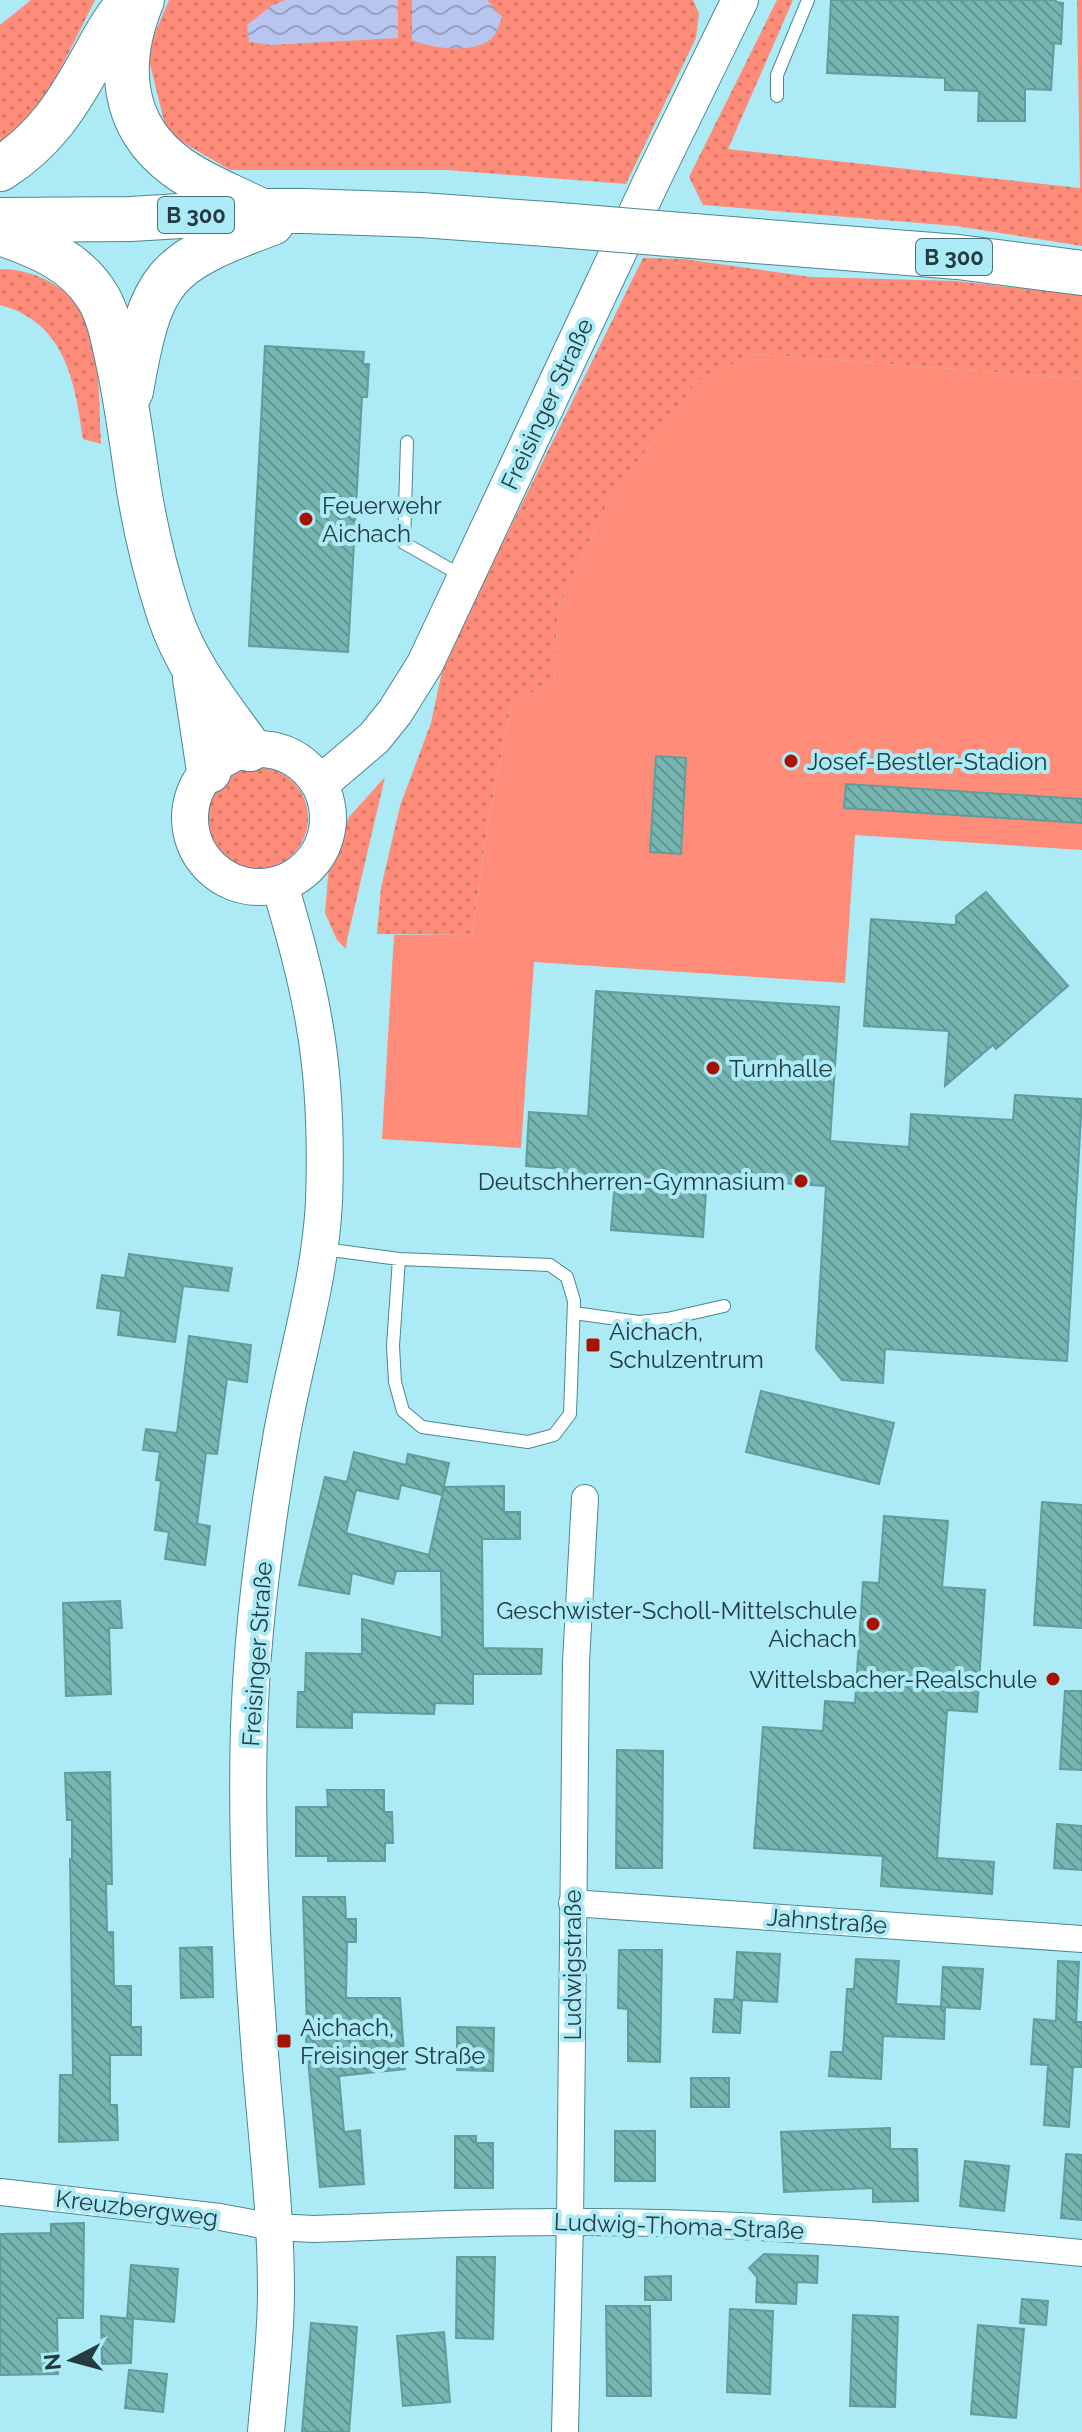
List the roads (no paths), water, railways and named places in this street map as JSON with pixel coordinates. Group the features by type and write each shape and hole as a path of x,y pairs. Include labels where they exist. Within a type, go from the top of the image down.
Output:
{"highway":[{"path":"0,169 44,135 70,98 106,34 131,0"},
{"path":"142,0 126,55 125,74 133,110 157,150 178,168 283,211"},
{"path":"128,407 149,310 171,273 208,248 283,211"},
{"name":"B 300","path":"0,220 131,219 283,211 421,215 958,257 1082,273"},
{"path":"0,233 49,252 77,273 99,299 109,324 128,407 153,558 170,617 194,672 250,749"},
{"path":"194,672 209,771"}],"main road":[{"name":"Freisinger Straße","path":"320,784 374,738 395,712 425,664 740,0"},
{"path":"250,749 277,751 290,756 313,774 320,784 329,814 325,841 314,862 304,872 280,885 254,888 230,882 208,866 199,854 192,836 190,812 199,784 225,758 250,749"},
{"name":"Freisinger Straße","path":"266,2432 274,2344 274,2227 250,1896 249,1730 265,1535 319,1248 324,1201 324,1123 315,1026 303,966 280,885"}],"street":[{"name":"Ludwigstraße","path":"565,2432 576,1662 585,1498"},
{"name":"Jahnstraße","path":"572,1903 1082,1939"},
{"name":"Kreuzbergweg","path":"0,2192 220,2217 274,2227"},
{"name":"Ludwig-Thoma-Straße","path":"274,2227 314,2229 570,2222 850,2231 1082,2253"}],"lane":[{"path":"777,96 777,75 808,0"},
{"path":"407,442 404,543 465,577"},
{"path":"319,1248 399,1259 550,1265 567,1277 574,1301 570,1414 554,1435 528,1442 422,1427 403,1411 395,1382 393,1346 399,1259"},
{"path":"574,1313 639,1322 724,1306"}],"water":[{"path":"285,0 398,0 398,38 271,45 249,42 247,25 271,6"},
{"path":"412,0 487,0 502,17 494,36 487,42 466,48 431,46 412,40"}],"place":[{"name":"Feuerwehr Aichach","path":"306,519"},
{"name":"Josef-Bestler-Stadion","path":"791,761"},
{"name":"Turnhalle","path":"713,1068"},
{"name":"Deutschherren-Gymnasium","path":"801,1181"},
{"name":"Aichach, Schulzentrum","path":"593,1345"},
{"name":"Geschwister-Scholl-Mittelschule Aichach","path":"873,1624"},
{"name":"Wittelsbacher-Realschule","path":"1053,1679"},
{"name":"Aichach, Freisinger Straße","path":"284,2041"}]}
